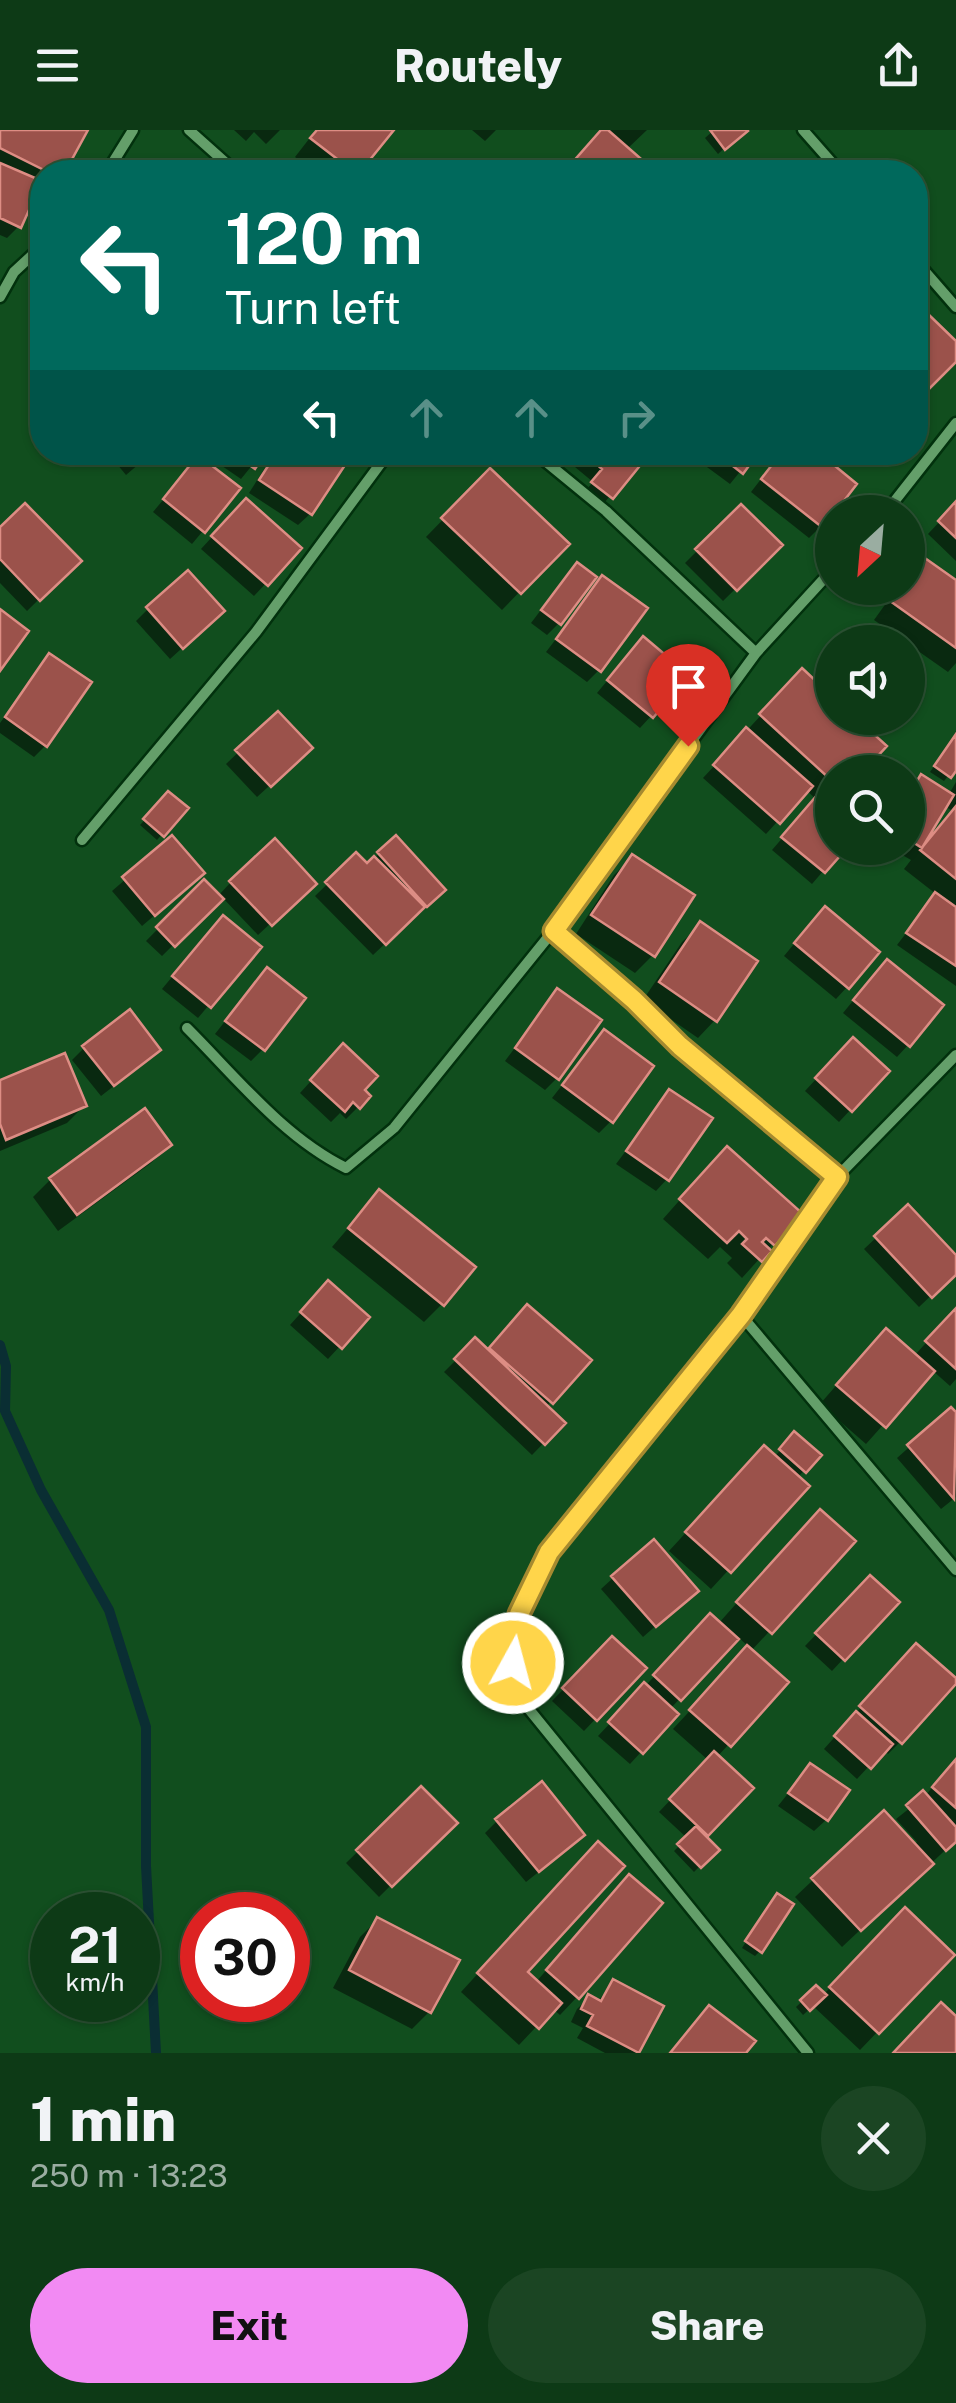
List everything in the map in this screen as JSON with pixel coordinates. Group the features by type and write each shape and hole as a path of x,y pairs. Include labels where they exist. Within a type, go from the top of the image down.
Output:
{"street":[{"path":"114,160 133,130"},
{"path":"189,130 223,160"},
{"path":"803,130 829,160"},
{"path":"0,298 14,272 30,257"},
{"path":"928,275 956,308"},
{"path":"928,459 956,423"},
{"path":"82,840 256,632 379,465"},
{"path":"550,465 606,512 756,653"},
{"path":"899,495 923,465"},
{"path":"187,1028 268,1111 318,1154 346,1168 394,1128 554,931 756,653 815,589"},
{"path":"554,931 680,1046 837,1177"},
{"path":"808,2053 528,1708 513,1663 519,1614 549,1552 741,1315 837,1177 956,1055"},
{"path":"741,1315 956,1570"}],"building":[{"path":"0,130 88,130 72,160 30,163 0,148"},
{"path":"317,130 394,130 370,160 338,160 310,138"},
{"path":"601,130 608,130 642,160 575,160"},
{"path":"710,130 747,130 748,131 725,150"},
{"path":"0,163 30,176 30,208 21,228 0,218"},
{"path":"928,314 956,341 956,362 929,389"},
{"path":"190,465 211,465 241,488 205,533 163,499"},
{"path":"269,465 345,465 312,515 259,480"},
{"path":"598,465 640,465 613,499 591,482 602,469"},
{"path":"732,465 750,465 743,474"},
{"path":"772,465 834,465 857,484 848,495 815,495 815,522 761,479"},
{"path":"490,468 570,544 521,594 441,518"},
{"path":"246,498 302,548 268,586 211,536"},
{"path":"956,501 956,538 938,521"},
{"path":"25,503 82,561 40,601 0,559 0,527"},
{"path":"741,504 783,545 737,591 695,549"},
{"path":"925,558 956,580 956,648 896,605 925,605"},
{"path":"577,562 597,577 561,625 541,610"},
{"path":"188,570 225,611 183,649 146,607"},
{"path":"602,575 648,608 601,672 556,639"},
{"path":"0,609 29,631 0,671"},
{"path":"643,636 689,675 653,718 607,680"},
{"path":"49,653 92,682 47,747 5,717"},
{"path":"802,668 815,680 815,735 875,735 887,746 879,755 815,755 815,765 759,714"},
{"path":"278,711 313,748 271,787 235,750"},
{"path":"746,727 813,786 780,824 713,765"},
{"path":"956,734 956,771 951,778 934,766"},
{"path":"925,777 954,795 925,843"},
{"path":"168,791 189,808 164,837 143,819"},
{"path":"815,797 815,865 781,837"},
{"path":"956,806 956,879 925,854 925,844"},
{"path":"172,835 205,873 155,916 122,877"},
{"path":"396,835 446,890 427,907 377,852"},
{"path":"275,838 317,884 272,926 229,881"},
{"path":"356,852 367,863 374,856 425,907 386,945 325,882"},
{"path":"632,854 695,895 655,957 591,915"},
{"path":"815,865 832,865 825,873"},
{"path":"204,879 224,899 175,947 156,927"},
{"path":"935,892 956,907 956,966 906,933"},
{"path":"825,906 880,952 849,989 794,943"},
{"path":"223,915 262,947 211,1008 172,976"},
{"path":"700,921 758,961 717,1022 659,982"},
{"path":"887,959 944,1005 910,1047 853,1000"},
{"path":"267,967 306,998 265,1051 225,1021"},
{"path":"557,988 602,1020 559,1080 515,1048"},
{"path":"130,1009 161,1050 114,1086 82,1046"},
{"path":"604,1029 654,1066 613,1123 562,1085"},
{"path":"853,1037 890,1071 852,1112 815,1078"},
{"path":"343,1043 378,1076 365,1090 371,1096 360,1109 353,1102 345,1112 310,1080"},
{"path":"65,1053 87,1106 6,1140 0,1124 0,1080"},
{"path":"669,1089 713,1118 669,1181 626,1151"},
{"path":"145,1108 172,1145 77,1215 49,1178"},
{"path":"727,1146 803,1214 775,1246 766,1238 762,1242 772,1251 762,1262 742,1244 747,1239 739,1231 727,1243 679,1199"},
{"path":"379,1189 476,1267 444,1306 348,1228"},
{"path":"908,1204 956,1255 956,1275 932,1298 874,1236"},
{"path":"328,1280 370,1317 342,1349 300,1312"},
{"path":"527,1304 592,1360 553,1404 489,1348"},
{"path":"956,1308 956,1369 925,1341"},
{"path":"886,1328 935,1371 886,1428 836,1385"},
{"path":"475,1337 566,1423 545,1445 454,1359"},
{"path":"951,1407 956,1412 954,1499 907,1445"},
{"path":"794,1431 822,1455 806,1473 779,1449"},
{"path":"764,1445 810,1486 731,1573 685,1532"},
{"path":"820,1509 856,1541 772,1634 736,1602"},
{"path":"654,1539 699,1591 656,1627 611,1576"},
{"path":"870,1575 900,1602 845,1661 815,1633"},
{"path":"710,1613 739,1639 681,1701 653,1675"},
{"path":"612,1636 647,1668 597,1721 562,1688"},
{"path":"916,1643 956,1678 956,1684 902,1744 859,1706"},
{"path":"747,1645 789,1682 731,1747 689,1710"},
{"path":"644,1682 679,1714 643,1754 608,1722"},
{"path":"856,1711 893,1744 871,1769 834,1736"},
{"path":"714,1751 754,1788 708,1836 669,1799"},
{"path":"956,1759 956,1808 932,1787"},
{"path":"810,1763 850,1790 828,1821 788,1793"},
{"path":"542,1781 585,1835 539,1872 495,1819"},
{"path":"421,1786 458,1823 392,1887 356,1850"},
{"path":"923,1790 956,1827 956,1842 946,1851 906,1805"},
{"path":"884,1810 934,1864 861,1931 811,1878"},
{"path":"696,1826 720,1850 701,1868 677,1844"},
{"path":"598,1841 625,1866 528,1972 562,2003 539,2029 477,1973"},
{"path":"629,1874 663,1903 579,1999 546,1970"},
{"path":"777,1893 794,1904 762,1953 745,1941"},
{"path":"905,1907 955,1955 879,2034 829,1987"},
{"path":"377,1917 460,1960 431,2013 349,1970"},
{"path":"613,1979 664,2006 639,2053 587,2026 593,2015 581,2009 588,1994 601,2001"},
{"path":"816,1985 827,1995 810,2011 800,2000"},
{"path":"941,2002 956,2016 956,2053 893,2053"},
{"path":"709,2005 756,2041 746,2053 670,2053"}],"waterway":[{"path":"0,1345 6,1366 5,1411 41,1490 109,1610 146,1727 146,1866 156,2053"}],"route":[{"path":"513,1663 519,1614 549,1552 741,1315 837,1177 680,1046 554,931 688,746"}]}
